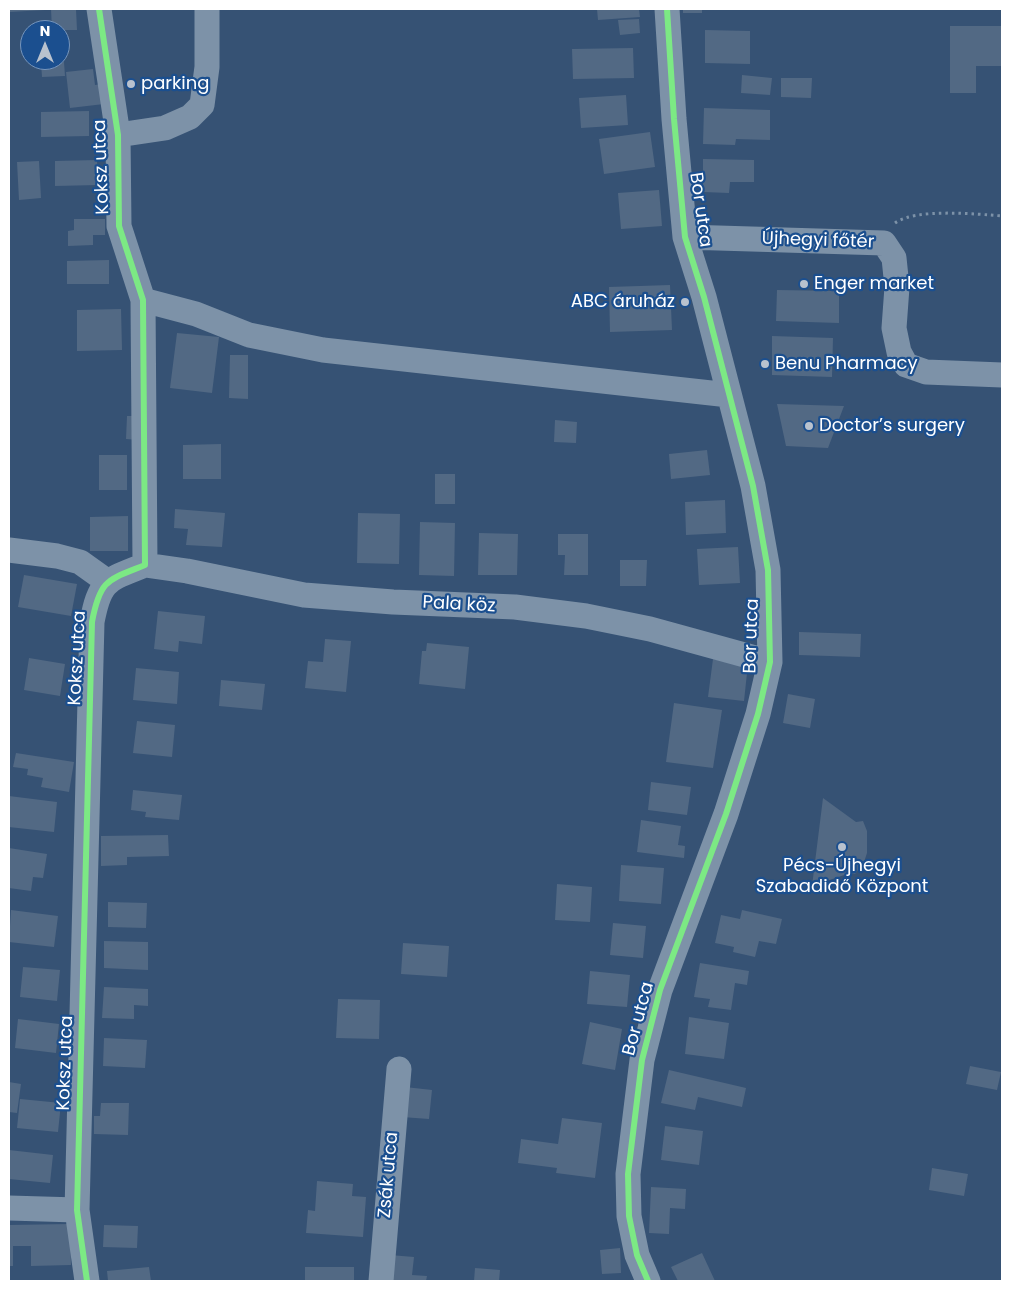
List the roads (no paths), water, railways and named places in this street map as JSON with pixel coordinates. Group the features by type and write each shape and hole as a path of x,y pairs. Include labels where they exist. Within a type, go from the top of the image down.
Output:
{"street":[{"name":"Koksz utca","path":"100,9 118,135 119,226 143,300 145,565"},
{"path":"118,135 165,128 190,117 202,105 207,67 207,9"},
{"name":"Bor utca","path":"648,1281 637,1255 629,1216 628,1174 642,1060 660,990 726,814 755,723 770,662 768,570 753,486 704,297 685,238 674,119 667,9"},
{"name":"Újhegyi főtér","path":"685,238 884,243 894,258 897,287 894,328 898,352 906,365 926,372 1002,375"},
{"path":"143,300 196,314 249,335 323,350 729,395"},
{"path":"9,550 57,556 80,562 108,582 145,565"},
{"name":"Pala köz","path":"145,565 187,571 304,595 393,602 515,607 586,616 650,629 770,662"},
{"name":"Koksz utca","path":"87,1281 77,1210 92,622 96,600 108,582"},
{"name":"Zsák utca","path":"381,1281 399,1069"},
{"path":"9,1208 77,1210"}],"place":[{"name":"parking","path":"131,84"},
{"name":"Enger market","path":"804,284"},
{"name":"ABC áruház","path":"685,302"},
{"name":"Benu Pharmacy","path":"765,364"},
{"name":"Doctor’s surgery","path":"809,426"},
{"name":"Pécs-Újhegyi Szabadidő Központ","path":"842,847"}]}
